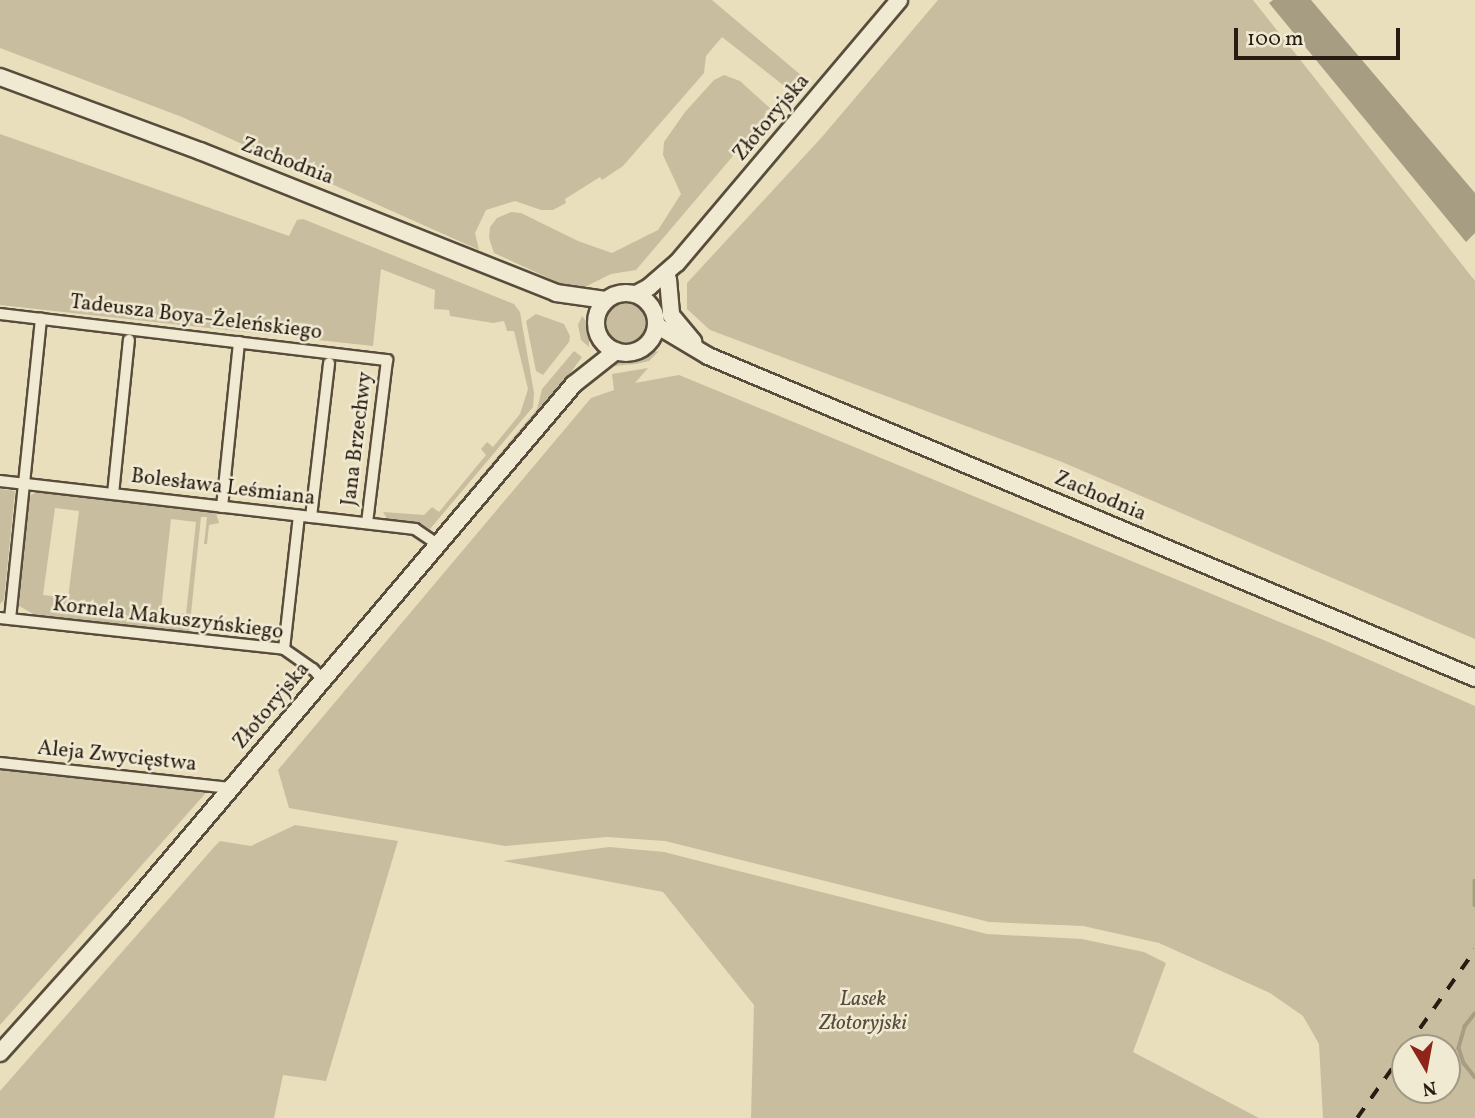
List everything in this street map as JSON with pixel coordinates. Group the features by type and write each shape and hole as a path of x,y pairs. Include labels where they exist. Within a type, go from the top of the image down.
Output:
{"main road":[{"name":"Złotoryjska","path":"636,294 677,262 900,0"},
{"name":"Zachodnia","path":"0,77 285,184 556,293 596,321"},
{"name":"Złotoryjska","path":"655,317 658,294 677,262"},
{"path":"668,279 671,315 708,356"},
{"path":"622,292 636,294 648,302 655,317 645,346 633,352 615,351 600,338 596,321 598,310 606,300 622,292"},
{"name":"Zachodnia","path":"556,293 606,300"},
{"name":"Zachodnia","path":"655,317 708,356"},
{"name":"Złotoryjska","path":"574,384 600,338"},
{"name":"Zachodnia","path":"645,346 665,345 708,356 1475,678"},
{"name":"Złotoryjska","path":"0,1053 574,384 615,351"}],"street":[{"name":"Tadeusza Boya-Żeleńskiego","path":"0,314 387,360"},
{"path":"5,619 24,484 41,320"},
{"path":"113,494 129,340"},
{"path":"222,507 239,342"},
{"name":"Jana Brzechwy","path":"367,523 387,360"},
{"name":"Jana Brzechwy","path":"284,649 329,363"},
{"name":"Bolesława Leśmiana","path":"0,481 415,529 437,544"},
{"name":"Kornela Makuszyńskiego","path":"5,619 284,649 313,669 322,680"},
{"name":"Aleja Zwycięstwa","path":"0,763 230,788"}],"green space":[{"path":"0,0 712,0 802,76 787,88 722,37 706,56 704,73 623,166 565,199 566,203 553,210 541,210 515,201 486,210 475,233 479,250 182,117 0,48"},
{"path":"938,0 1253,0 1475,281 1475,639 1062,462 710,330 687,309 687,283 822,137"},
{"path":"724,75 740,81 772,110 636,270 611,274 577,291 494,253 489,238 490,227 497,218 511,212 521,213 578,241 612,253 658,230 681,194 663,155 664,142 685,112 714,80"},
{"path":"0,134 289,236 297,220 303,219 514,304 520,312 534,393 533,407 430,529 417,522 388,520 383,512 424,515 432,507 439,512 486,455 481,449 487,442 493,447 520,414 528,389 514,331 507,331 504,321 493,323 450,316 449,310 434,309 435,290 381,269 373,346 0,305"},
{"path":"626,301 641,307 647,322 641,337 626,343 611,337 605,322 611,307"},
{"path":"536,314 564,324 570,336 569,342 543,375 536,371 526,321"},
{"path":"582,316 589,325 589,347 581,340 578,325"},
{"path":"574,351 582,357 550,401 445,524 437,529 537,409 542,389"},
{"path":"659,351 649,361 636,364 613,366 606,362"},
{"path":"648,368 635,383 679,375 1326,641 1475,706 1475,1118 1323,1118 1319,1044 1303,1016 1270,993 1159,943 1083,926 989,922 665,841 607,837 505,846 289,808 278,770 591,398 614,390 612,374"},
{"path":"0,489 15,491 4,600 0,604"},
{"path":"38,492 216,513 219,523 209,525 207,544 204,544 207,517 201,517 189,633 35,615 14,603 25,497","holes":["55,508 79,511 68,598 43,595","171,519 196,522 186,614 161,611"]},
{"path":"0,763 212,786 0,1025"},
{"path":"295,825 398,841 326,1081 283,1075 274,1118 0,1118 0,1091 220,841 251,846"},
{"name":"Lasek Złotoryjski","path":"609,847 664,852 987,934 1082,939 1144,952 1166,963 1133,1052 1259,1118 751,1118 754,1005 663,892 503,861"}],"shaded area":[{"path":"1273,0 1311,0 1475,193 1475,233 1466,242 1269,3"}],"waterway":[{"path":"1475,881 1475,905"},
{"path":"1475,1014 1465,1027 1459,1048 1464,1063 1475,1077"}],"railway":[{"path":"1416,1034 1475,950"},
{"path":"1357,1118 1391,1070"}]}
